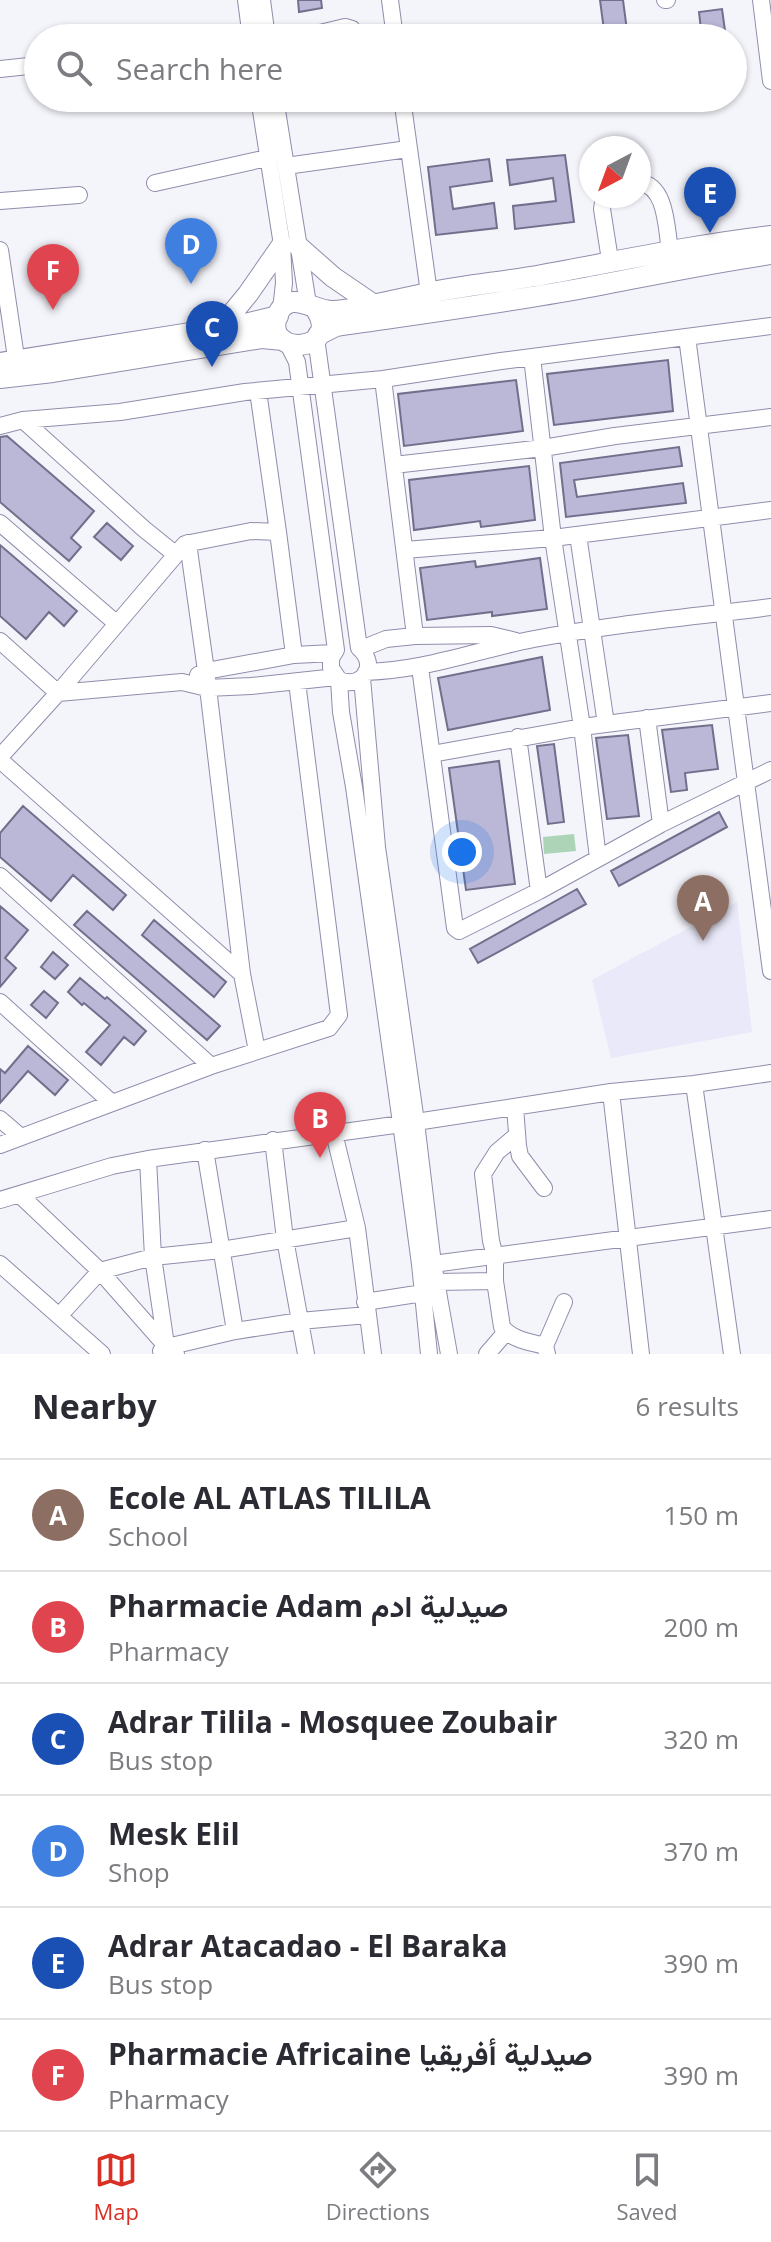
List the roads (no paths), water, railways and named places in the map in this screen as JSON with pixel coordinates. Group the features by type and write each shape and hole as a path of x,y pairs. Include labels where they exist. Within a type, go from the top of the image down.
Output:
{"main road":[{"path":"6,368 241,325 279,313 294,302 332,311 542,275 610,260 771,236"},
{"path":"220,328 290,246 374,305"},
{"path":"6,368 53,372 262,338 303,346 336,326 538,296 696,265 771,254"},
{"path":"312,306 321,321 317,336"},
{"path":"279,313 277,329 286,342"}],"street":[{"path":"246,0 249,24"},
{"path":"262,0 265,24"},
{"path":"390,0 393,24"},
{"path":"761,0 771,81"},
{"path":"0,69 24,66"},
{"path":"261,112 267,158 290,246 312,306"},
{"path":"277,112 286,166 290,246 279,313"},
{"path":"404,112 429,293"},
{"path":"286,166 408,149"},
{"path":"155,183 267,158"},
{"path":"651,186 660,198 670,250"},
{"path":"0,201 79,195"},
{"path":"602,208 610,260"},
{"path":"0,250 6,368"},
{"path":"0,426 23,420 120,412 258,391 383,379 771,326"},
{"path":"317,336 321,384 360,648 368,658 364,675 377,847 429,1287 429,1354"},
{"path":"687,337 771,971"},
{"path":"286,342 297,362 334,652 330,663 337,678 433,1264 429,1287 449,1354"},
{"path":"532,357 553,538 598,858"},
{"path":"383,379 415,636"},
{"path":"258,391 294,655"},
{"path":"394,465 771,417"},
{"path":"23,420 144,529 182,548"},
{"path":"405,550 553,538 771,510"},
{"path":"0,523 116,623"},
{"path":"242,974 0,759 182,548 251,531 278,532"},
{"path":"578,535 606,724"},
{"path":"182,548 206,671 242,974 257,1051"},
{"path":"0,641 58,693 182,682 207,688 337,678 350,683 364,675 420,667 567,633 771,607"},
{"path":"182,682 206,671 294,655 334,652 347,645 360,648 386,639 491,635 518,642"},
{"path":"420,667 455,928 459,931 661,824 771,770"},
{"path":"0,1145 211,1066 329,1028 336,1022 339,1015 297,682"},
{"path":"432,754 582,727 771,703"},
{"path":"647,718 661,824"},
{"path":"518,737 539,891"},
{"path":"0,876 211,1066"},
{"path":"0,1002 112,1103"},
{"path":"8,1199 112,1166 148,1159 611,1092 771,1073"},
{"path":"694,1084 732,1354"},
{"path":"611,1092 641,1354"},
{"path":"515,1107 520,1156 544,1188"},
{"path":"0,1119 21,1137"},
{"path":"334,1133 357,1228 373,1354"},
{"path":"517,1135 497,1152 483,1174 502,1327 513,1336 546,1350 564,1302"},
{"path":"273,1140 285,1239 306,1354"},
{"path":"205,1150 235,1331"},
{"path":"148,1159 153,1257 167,1352"},
{"path":"8,1199 100,1271 167,1352"},
{"path":"433,1264 771,1219"},
{"path":"60,1315 100,1271 153,1257 221,1250 357,1228"},
{"path":"0,1264 102,1354"},
{"path":"167,1352 235,1331 366,1308 429,1287 495,1281"},
{"path":"487,1354 506,1332"}],"place":[{"name":"Adrar Atacadao - El Baraka","path":"710,233"},
{"name":"Mesk Elil","path":"191,284"},
{"name":"Pharmacie Africaine صيدلية أفريقيا","path":"53,310"},
{"name":"Adrar Tilila - Mosquee Zoubair","path":"212,367"},
{"name":"Ecole AL ATLAS TILILA","path":"703,941"},
{"name":"Pharmacie Adam صيدلية ادم","path":"320,1158"}]}
